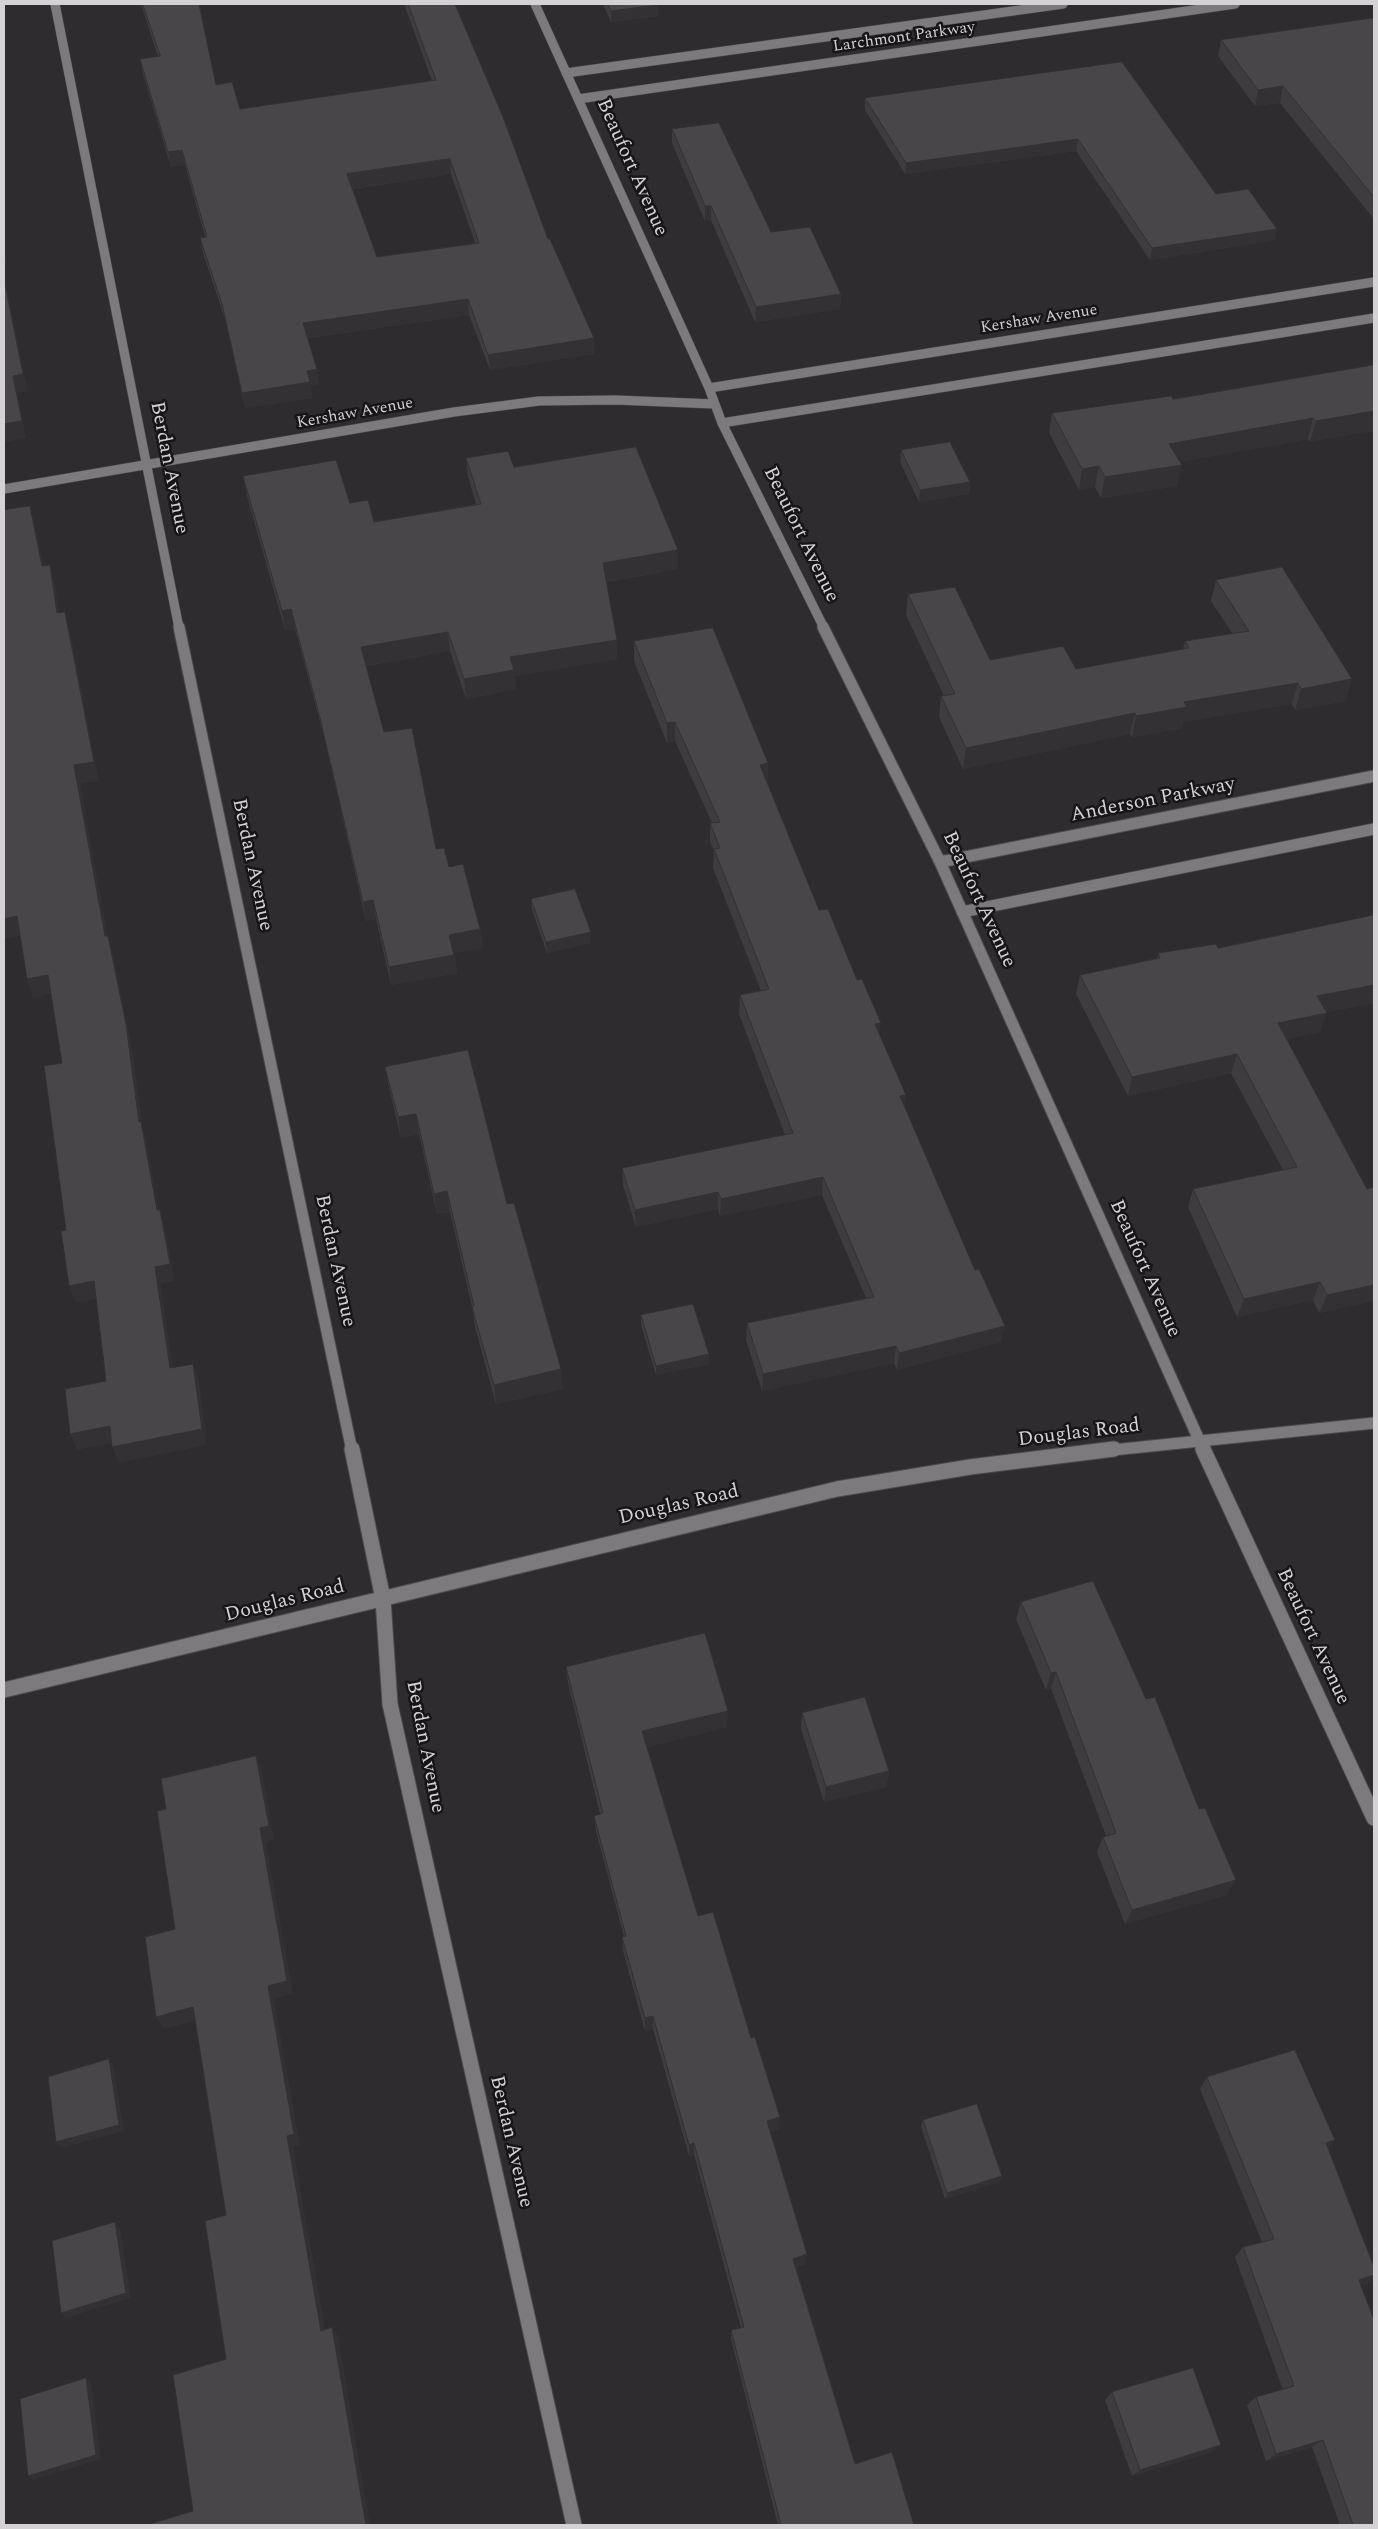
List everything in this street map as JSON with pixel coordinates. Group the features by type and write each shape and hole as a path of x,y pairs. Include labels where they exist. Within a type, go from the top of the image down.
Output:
{"street":[{"name":"Berdan Avenue","path":"56,4 146,465 383,1599 390,1704 574,2525"},
{"name":"Beaufort Avenue","path":"535,4 709,388 722,423 940,862 1199,1440 1374,1818"},
{"name":"Larchmont Parkway","path":"566,74 1063,4"},
{"name":"Larchmont Parkway","path":"578,99 1234,4"},
{"name":"Kershaw Avenue","path":"709,388 1374,282"},
{"path":"722,423 1374,318"},
{"name":"Kershaw Avenue","path":"4,489 454,412 539,401 616,400 714,404"},
{"name":"Anderson Parkway","path":"940,862 1374,776"},
{"path":"962,912 1374,829"},
{"name":"Douglas Road","path":"4,1690 837,1489 921,1474 1199,1440 1374,1423"}],"building":[{"path":"143,4 199,4 216,85 232,82 240,109 436,80 408,4 455,4 503,117 548,239 550,239 594,338 488,355 468,299 303,323 317,369 307,371 310,382 242,393 222,304 200,238 207,237 182,150 168,152 140,59 160,56","holes":["450,159 479,243 377,257 347,174"]},
{"path":"608,4 658,4 658,5 611,11"},
{"path":"1374,18 1374,197 1283,86 1258,90 1221,40"},
{"path":"1122,62 1216,194 1248,189 1277,229 1152,248 1078,139 906,163 865,98"},
{"path":"719,123 771,232 810,227 841,294 756,307 711,206 705,206 672,129"},
{"path":"4,279 23,374 13,376 22,421 4,424"},
{"path":"1374,365 1374,411 1316,421 1313,418 1169,444 1182,465 1105,477 1099,466 1082,469 1052,413 1171,396 1173,399"},
{"path":"950,442 970,482 920,490 901,450"},
{"path":"636,447 678,550 603,563 617,640 510,657 514,670 464,679 448,632 361,647 384,732 412,728 436,849 444,848 449,867 463,864 480,929 449,935 454,955 389,967 373,900 363,902 320,718 291,609 282,611 243,476 336,460 350,503 368,500 374,522 481,504 466,458 508,451 514,467"},
{"path":"30,506 42,566 50,565 57,613 65,612 94,762 74,765 105,936 108,936 126,1024 139,1122 141,1122 157,1210 160,1210 170,1264 155,1267 170,1368 193,1364 202,1429 112,1447 110,1426 70,1434 65,1389 106,1381 94,1281 69,1286 61,1231 66,1230 44,1066 62,1063 48,975 27,979 17,916 4,919 4,510"},
{"path":"1282,567 1352,679 1301,689 1298,683 1184,702 1187,707 1136,716 1135,713 966,748 941,696 955,694 908,594 955,587 990,660 1063,646 1076,669 1189,648 1185,641 1249,631 1216,580"},
{"path":"713,628 768,763 760,765 819,910 828,909 857,980 862,979 881,1023 875,1024 906,1095 900,1096 975,1270 979,1269 1005,1326 899,1353 896,1346 763,1374 747,1323 874,1297 823,1177 721,1199 718,1192 635,1210 622,1168 793,1133 740,995 769,989 714,849 720,848 710,823 720,822 675,722 667,723 634,641"},
{"path":"575,889 591,932 546,942 531,899"},
{"path":"1374,915 1374,985 1317,996 1327,1013 1278,1023 1367,1189 1374,1187 1374,1285 1327,1295 1320,1282 1244,1299 1193,1189 1297,1167 1237,1054 1132,1077 1080,975 1160,958 1158,953 1216,944 1218,948"},
{"path":"468,1050 507,1204 514,1203 561,1369 494,1385 472,1307 474,1306 447,1191 434,1194 416,1114 398,1117 385,1067"},
{"path":"693,1304 709,1354 656,1366 641,1315"},
{"path":"1093,1581 1146,1699 1155,1697 1199,1809 1205,1808 1236,1880 1132,1910 1103,1837 1116,1833 1056,1672 1051,1673 1021,1602"},
{"path":"705,1633 728,1711 642,1731 698,1916 713,1912 751,2038 755,2037 780,2117 767,2121 807,2254 793,2259 855,2464 892,2452 914,2525 781,2525 731,2330 744,2327 694,2143 689,2145 653,2016 645,2018 622,1937 626,1936 594,1816 603,1813 566,1667"},
{"path":"865,1697 889,1771 826,1787 802,1713"},
{"path":"256,1756 269,1826 260,1828 287,1981 268,1986 294,2134 287,2136 321,2331 332,2327 366,2525 147,2525 193,2511 173,2375 226,2359 205,2221 226,2215 193,2007 156,2017 145,1937 175,1929 157,1811 166,1809 161,1779"},
{"path":"1295,2050 1335,2140 1326,2143 1374,2267 1374,2275 1359,2280 1374,2320 1374,2525 1353,2525 1323,2440 1276,2454 1256,2397 1294,2386 1243,2247 1274,2239 1207,2077"},
{"path":"109,2059 119,2125 56,2142 48,2077"},
{"path":"977,2104 1002,2176 947,2193 923,2120"},
{"path":"115,2222 126,2293 61,2313 52,2241"},
{"path":"1193,2368 1221,2445 1140,2470 1112,2392"},
{"path":"86,2378 96,2455 28,2476 20,2399"}]}
